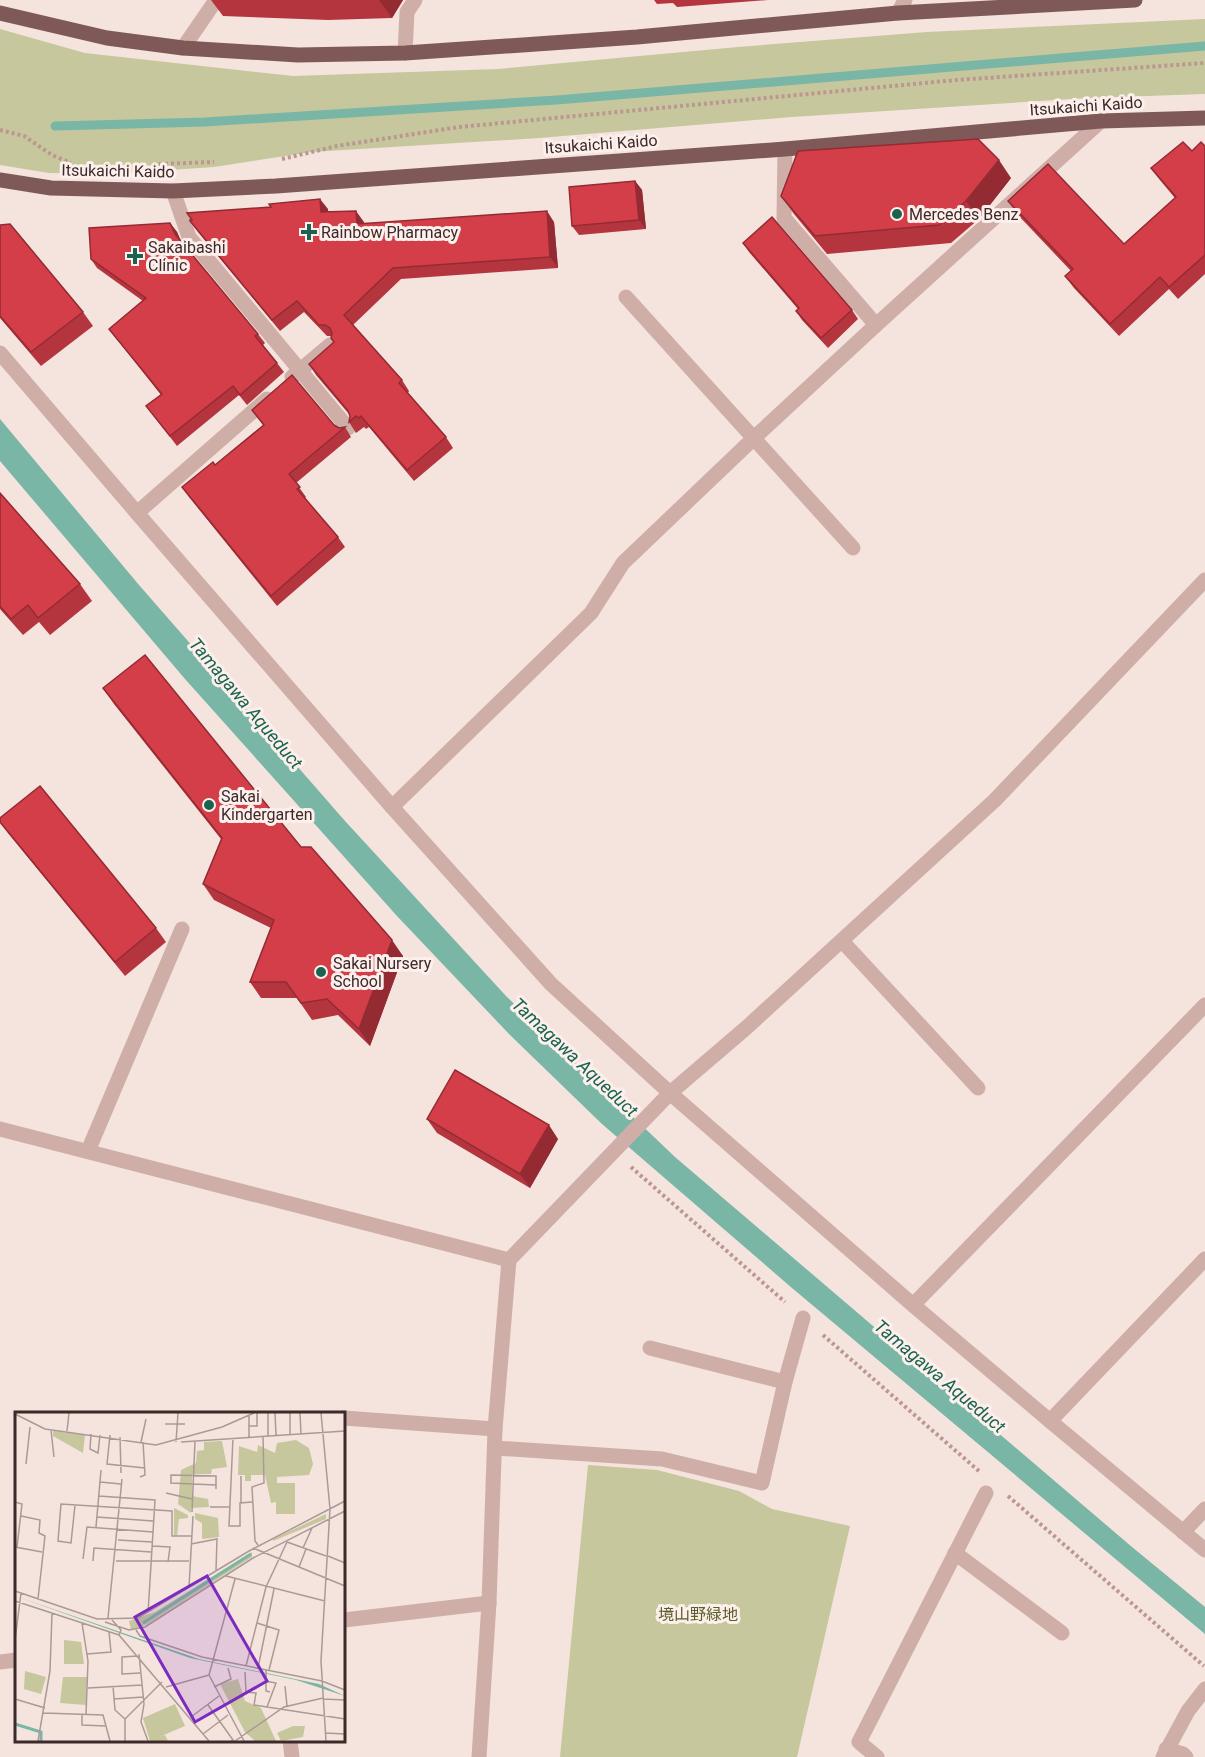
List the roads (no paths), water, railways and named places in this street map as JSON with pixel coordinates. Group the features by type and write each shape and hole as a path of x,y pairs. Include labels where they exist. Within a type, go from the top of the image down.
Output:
{"main road":[{"path":"0,13 107,38 183,48 298,55 405,53 637,37 901,6 1135,0"},
{"name":"Itsukaichi Kaido","path":"0,180 51,188 173,191 276,186 785,148 1101,121 1205,118"}],"street":[{"path":"183,48 216,0"},
{"path":"405,53 407,12 415,0"},
{"path":"392,807 591,613 623,563 876,325 1101,121"},
{"path":"785,148 784,218 876,325"},
{"path":"173,191 189,237 348,428"},
{"path":"626,297 853,548"},
{"path":"137,513 330,345"},
{"path":"0,353 392,807 551,984 670,1093 913,1305 1205,1550"},
{"path":"479,1757 489,1603 495,1429 508,1260 670,1093 746,1028 995,800 1205,580"},
{"path":"88,1151 183,929"},
{"path":"842,941 978,1088"},
{"path":"913,1305 1205,1005"},
{"path":"0,1129 508,1260"},
{"path":"1050,1421 1205,1259"},
{"path":"495,1448 662,1459 762,1483 785,1382 803,1318"},
{"path":"650,1348 785,1382"},
{"path":"345,1418 495,1429"},
{"path":"878,1757 859,1742 955,1553 993,1491"},
{"path":"1184,1532 1205,1509"},
{"path":"955,1553 1062,1633"},
{"path":"345,1620 489,1603"},
{"path":"0,1662 15,1660"},
{"path":"1186,1757 1183,1754 1164,1753 1188,1711 1205,1689"},
{"path":"290,1742 292,1757"}],"water":[{"path":"0,419 139,585 345,821 506,996 675,1157 1205,1607 1205,1634 792,1288 602,1124 510,1035 397,916 185,679 0,461"}],"waterway":[{"path":"55,126 205,122 557,100 1205,46"}],"place":[{"name":"Mercedes Benz","path":"897,214"},
{"name":"Rainbow Pharmacy","path":"309,232"},
{"name":"Sakaibashi Clinic","path":"135,256"},
{"name":"Sakai Kindergarten","path":"209,805"},
{"name":"Sakai Nursery School","path":"321,972"}],"water label":[{"name":"Tamagawa Aqueduct","path":"246,703"},
{"name":"Tamagawa Aqueduct","path":"575,1057"},
{"name":"Tamagawa Aqueduct","path":"940,1376"}],"park label":[{"name":"境山野緑地","path":"698,1614"}]}
